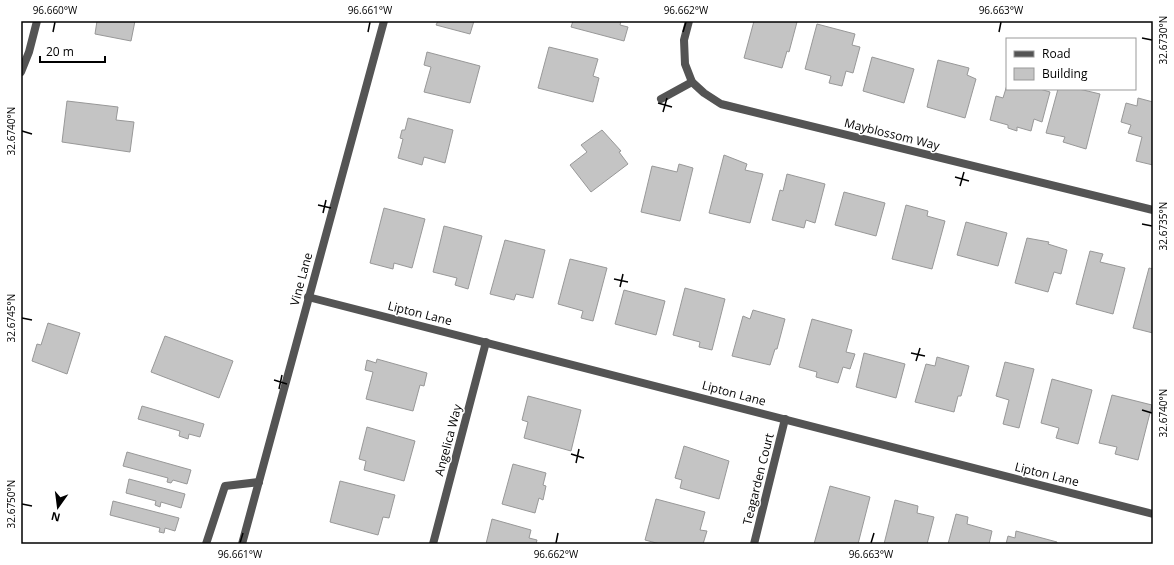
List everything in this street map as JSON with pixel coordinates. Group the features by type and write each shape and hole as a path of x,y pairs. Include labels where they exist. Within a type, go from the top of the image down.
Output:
{"street":[{"path":"21,72 29,52 37,21"},
{"name":"Vine Lane","path":"242,544 384,21"},
{"name":"Mayblossom Way","path":"689,21 684,40 685,64 692,82 704,93 721,104 1153,210"},
{"path":"661,99 692,82"},
{"name":"Lipton Lane","path":"308,297 695,395 785,420 1153,514"},
{"name":"Angelica Way","path":"433,544 486,342"},
{"name":"Teagarden Court","path":"754,544 785,420"},
{"path":"206,544 226,486 259,482"}],"building":[{"path":"97,21 135,21 131,41 95,34"},
{"path":"438,21 474,21 470,34 436,25"},
{"path":"573,21 621,21 620,25 628,27 624,41 571,27"},
{"path":"754,21 797,22 789,52 787,51 782,68 744,58"},
{"path":"817,24 855,34 852,45 860,47 853,73 846,71 842,86 829,83 831,76 805,69"},
{"path":"549,47 598,59 593,76 599,78 593,102 538,88"},
{"path":"427,52 480,66 470,103 424,92 431,67 424,65"},
{"path":"872,57 914,69 904,103 863,91"},
{"path":"938,60 969,68 967,75 976,79 965,118 927,107"},
{"path":"1006,88 1006,90 1043,90 1050,92 1042,122 1034,119 1031,131 1017,127 1017,131 1008,128 1008,125 990,120 996,96 1003,98"},
{"path":"1058,90 1083,90 1100,94 1086,149 1063,142 1065,137 1046,133"},
{"path":"1138,98 1153,102 1153,165 1136,161 1142,137 1128,133 1131,125 1121,122 1126,103 1137,106"},
{"path":"67,101 118,107 116,120 134,122 130,152 62,142"},
{"path":"408,118 453,130 445,163 424,157 422,165 398,158 403,139 400,138 402,130 405,130"},
{"path":"602,130 621,151 619,152 628,164 591,192 570,165 587,152 581,145"},
{"path":"724,155 747,164 745,170 763,174 750,223 709,213"},
{"path":"679,164 693,168 680,221 641,212 652,166 677,172"},
{"path":"787,174 825,184 815,223 806,220 804,228 772,220 780,190 783,191"},
{"path":"844,192 885,203 876,236 835,225"},
{"path":"906,205 928,211 927,216 945,221 932,269 892,259"},
{"path":"384,208 425,219 412,268 394,263 393,269 370,263"},
{"path":"966,222 1007,233 998,266 957,255"},
{"path":"444,226 482,236 468,289 455,285 457,278 433,272"},
{"path":"1027,238 1049,242 1048,244 1067,250 1061,274 1054,272 1048,292 1015,283"},
{"path":"505,240 545,250 533,298 516,294 514,300 490,294"},
{"path":"1090,251 1103,254 1100,262 1125,268 1113,314 1076,304"},
{"path":"570,259 607,268 593,321 581,318 583,311 558,304"},
{"path":"1149,268 1153,269 1153,333 1133,328"},
{"path":"685,288 725,299 712,350 699,347 700,342 673,335"},
{"path":"624,290 665,301 656,335 615,324"},
{"path":"753,310 785,319 777,349 775,349 770,365 732,356 743,316 750,319"},
{"path":"812,319 852,330 846,352 855,354 850,369 843,367 838,383 816,377 817,372 799,367"},
{"path":"48,323 80,333 67,374 32,361 37,344 41,345"},
{"path":"165,336 233,361 219,398 151,372"},
{"path":"864,353 905,364 896,398 856,387"},
{"path":"937,357 969,366 961,396 958,396 954,412 915,402 926,364 935,366"},
{"path":"377,359 427,373 424,386 420,385 413,411 366,399 373,372 365,370 367,360 376,363"},
{"path":"1005,362 1034,369 1019,428 1003,424 1009,400 996,396"},
{"path":"1052,379 1092,390 1078,444 1056,438 1059,428 1041,423"},
{"path":"1112,395 1152,405 1138,460 1115,454 1117,447 1099,443"},
{"path":"528,396 581,410 571,451 524,438 528,422 522,420"},
{"path":"142,406 204,424 200,437 189,434 188,439 179,436 180,431 138,419"},
{"path":"367,427 415,441 404,481 364,470 366,461 359,459"},
{"path":"684,446 729,461 719,499 680,488 682,480 675,478"},
{"path":"127,452 191,470 187,484 173,480 171,483 167,482 168,478 123,466"},
{"path":"513,464 546,473 543,485 546,486 543,500 539,498 535,513 502,504"},
{"path":"129,479 185,494 181,508 161,502 160,507 155,505 156,501 126,493"},
{"path":"340,481 395,495 389,518 383,517 378,535 330,522"},
{"path":"830,486 870,497 858,544 814,544"},
{"path":"656,499 705,512 700,530 707,531 703,544 660,544 645,540"},
{"path":"895,500 918,506 917,513 934,517 927,544 884,544"},
{"path":"113,501 179,518 175,531 165,528 164,533 159,532 160,528 110,515"},
{"path":"956,514 968,517 967,524 992,531 989,544 948,544"},
{"path":"492,519 531,530 529,538 537,540 536,544 486,544"},
{"path":"1016,531 1057,542 1057,544 1006,544 1008,536 1015,538"}]}
